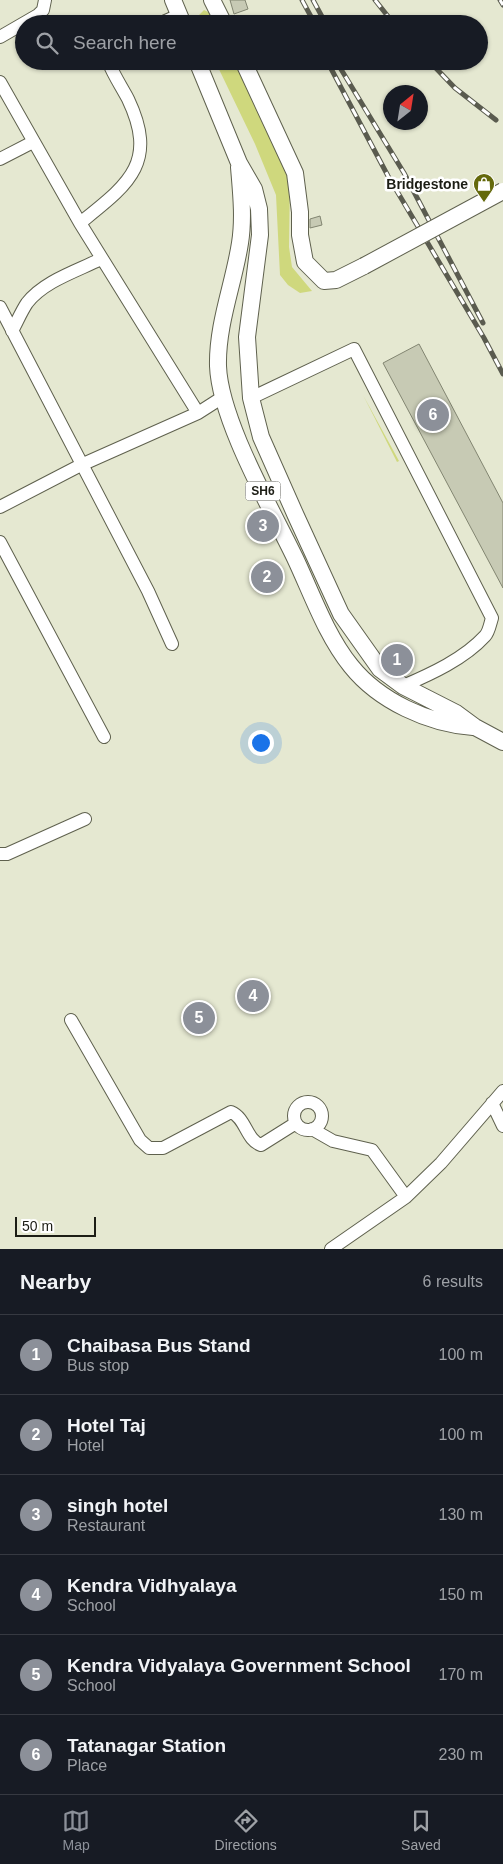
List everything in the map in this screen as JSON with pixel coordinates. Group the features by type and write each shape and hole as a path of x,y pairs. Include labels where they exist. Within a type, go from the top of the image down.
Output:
{"main road":[{"path":"212,0 220,15"},
{"name":"SH6","path":"201,70 239,163 254,189 259,209 260,235 247,337 251,398 261,437 341,614 380,669 403,686 456,713 475,728 503,742"},
{"path":"247,70 295,173 300,212 300,235 305,262 324,281 336,280 503,192"},
{"name":"SH6","path":"239,163 242,219 240,243 221,336 218,366 223,397 241,446 330,633 350,666 369,684 398,704 455,726 475,728"}],"street":[{"path":"38,15 43,10 45,0"},
{"path":"0,37 15,28"},
{"path":"80,223 119,192 130,179 137,164 141,145 138,126 128,100 113,70"},
{"path":"0,82 80,223 198,412"},
{"path":"0,159 33,142"},
{"path":"12,331 27,304 36,293 53,282 101,258"},
{"path":"0,307 148,591 172,644"},
{"path":"251,398 354,349 492,618 486,635 465,652 428,675 403,686"},
{"path":"0,507 81,465 198,412 223,397"},
{"path":"0,542 104,737"},
{"path":"0,854 7,854 85,819"},
{"path":"71,1020 140,1140 149,1148 162,1148 231,1112 239,1118 254,1140 261,1144 296,1123"},
{"path":"331,1249 406,1197 441,1163 503,1091"},
{"path":"312,1129 320,1123 321,1114 312,1103 303,1104 296,1110 296,1123 303,1129 312,1129 333,1141 372,1150 406,1197"},
{"path":"492,1103 503,1126"}],"green space":[{"path":"204,10 212,15 199,15"},
{"path":"219,70 239,70 290,181 289,247 292,267 312,291 300,293 288,285 280,275 276,195 255,144"},
{"path":"363,395 399,461 397,462"}],"building":[{"path":"230,0 245,0 248,9 234,14"},
{"path":"320,216 322,225 310,228 310,219"},
{"path":"419,344 503,503 503,588 383,363"}],"railway":[{"path":"302,0 310,15"},
{"path":"313,0 321,15"},
{"path":"375,0 387,15"},
{"path":"500,0 503,5"},
{"path":"332,70 388,176 484,338 503,374"},
{"path":"341,70 404,173 483,323"},
{"path":"438,70 455,88 496,120"}],"place":[{"name":"Bridgestone","path":"484,203"},
{"name":"Tatanagar Station","path":"433,415"},
{"name":"singh hotel","path":"263,526"},
{"name":"Hotel Taj","path":"267,577"},
{"name":"Chaibasa Bus Stand","path":"397,660"},
{"name":"Kendra Vidhyalaya","path":"253,996"},
{"name":"Kendra Vidyalaya Government School","path":"199,1018"}]}
